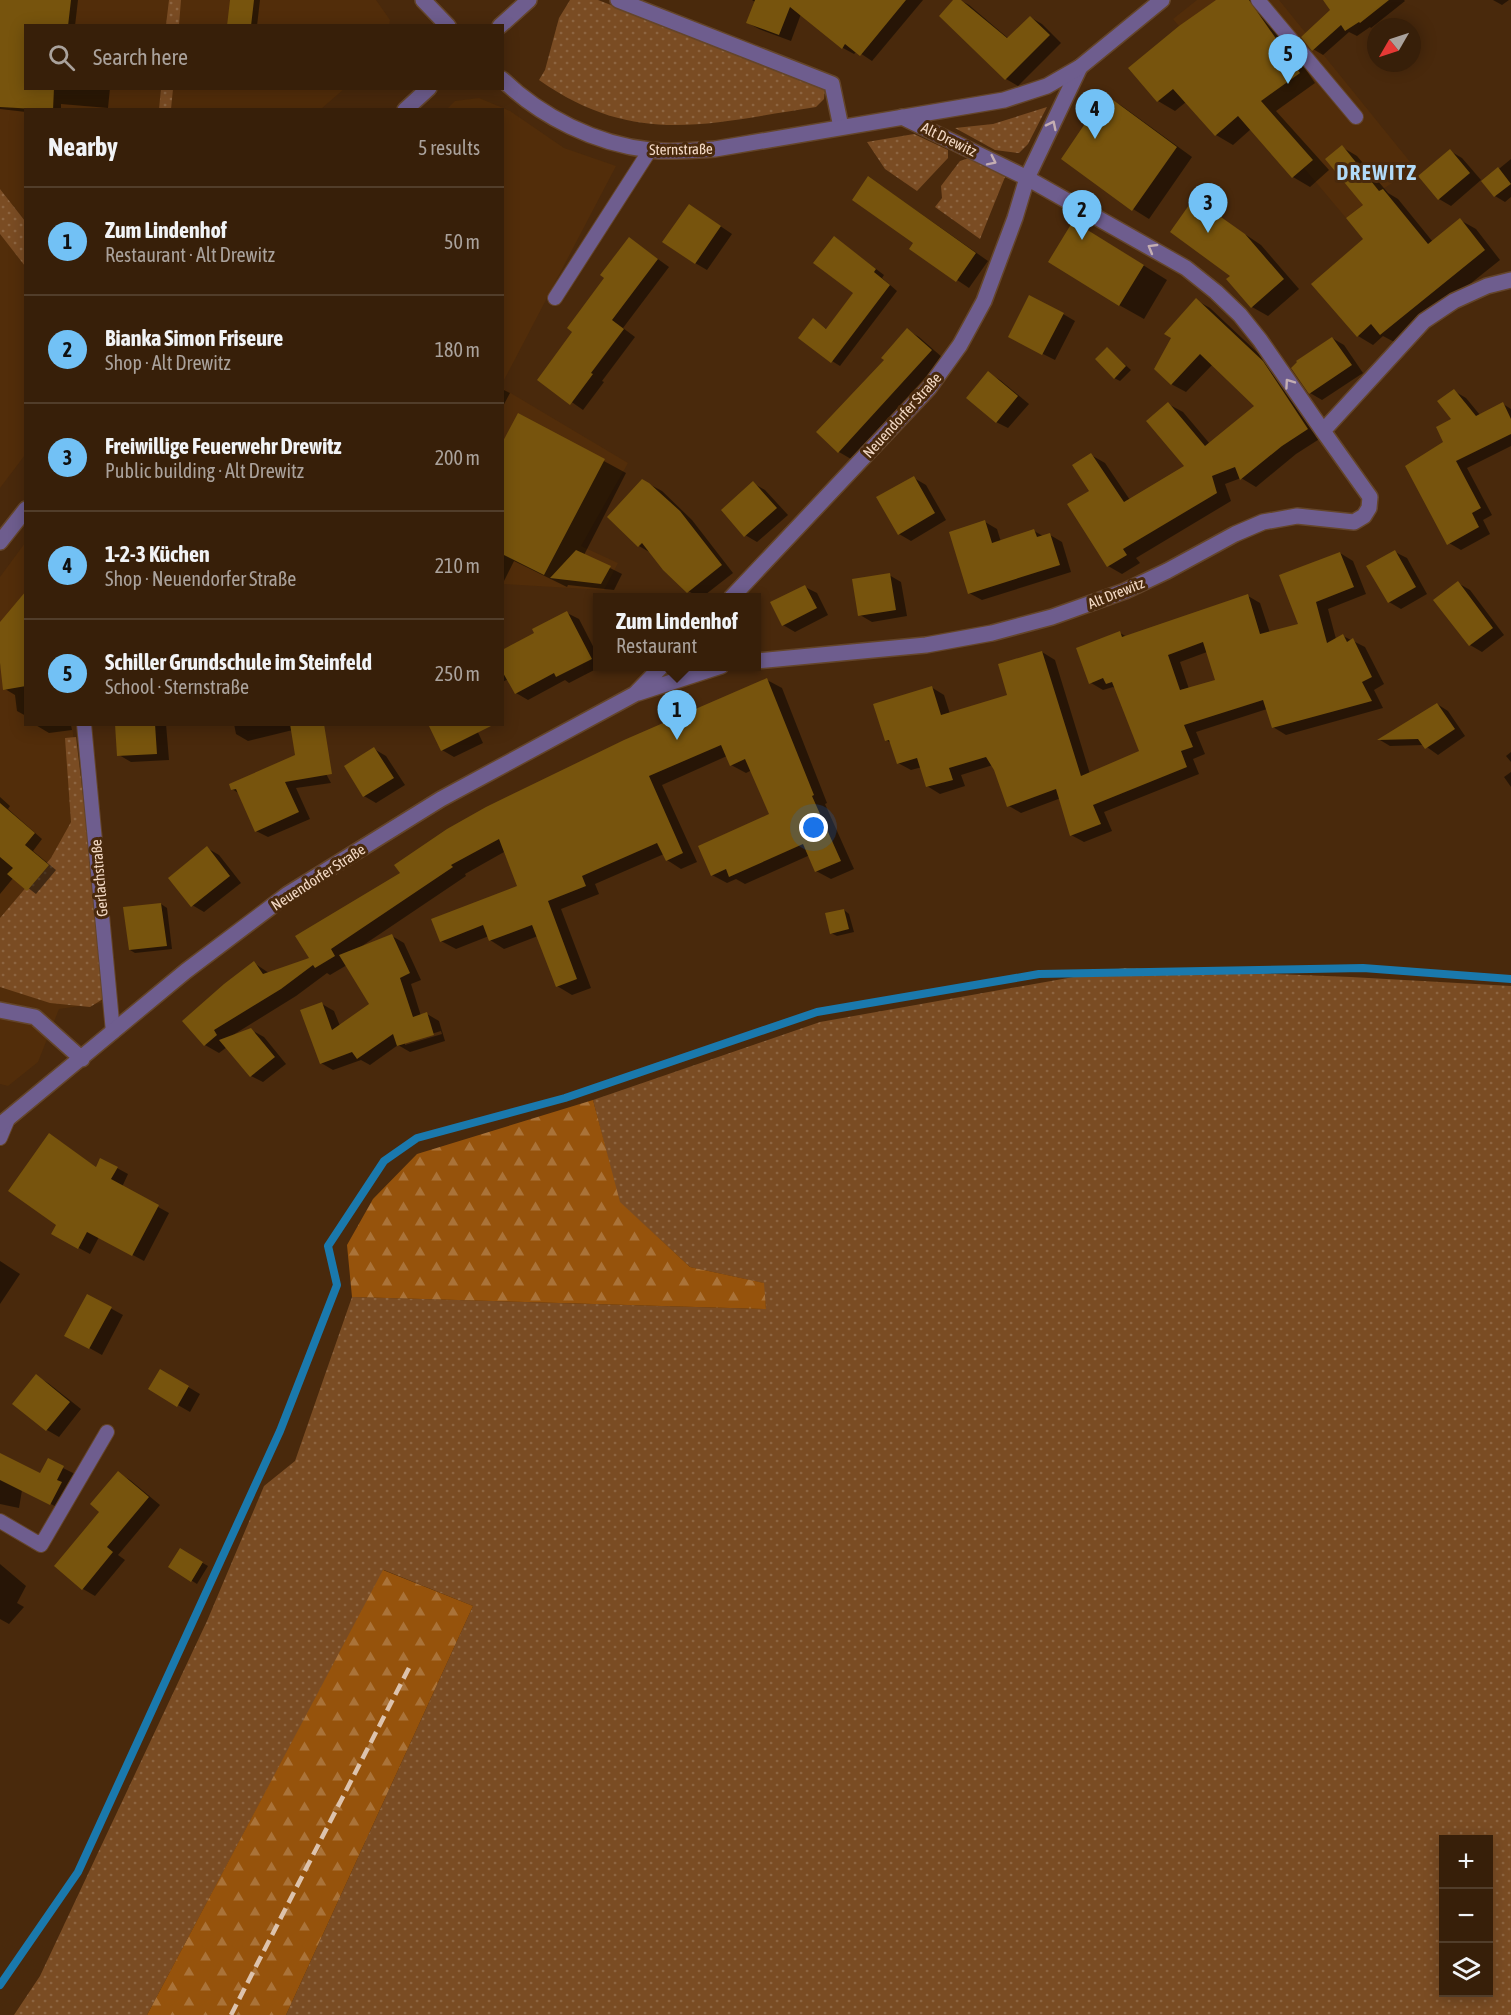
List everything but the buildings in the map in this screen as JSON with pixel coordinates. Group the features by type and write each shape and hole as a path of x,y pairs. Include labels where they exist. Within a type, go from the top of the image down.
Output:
{"street":[{"path":"423,0 446,24"},
{"path":"502,24 529,0"},
{"path":"618,0 832,84 841,127"},
{"name":"Sternstraße","path":"504,81 515,91 572,128 616,144 650,150 715,149 1004,99 1047,86 1080,67 1162,0"},
{"name":"Neuendorfer Straße","path":"735,593 929,388 960,345 984,301 1015,218 1027,178 1080,67"},
{"path":"407,108 427,90"},
{"name":"Alt Drewitz","path":"761,661 926,645 992,633 1052,617 1125,591 1263,522 1298,516 1354,522 1364,516 1369,508 1370,497 1260,340 1240,315 1216,292 1186,268 1155,249 1027,178 902,117"},
{"path":"1323,431 1424,321 1454,300 1486,286 1511,280"},
{"path":"0,542 24,512"},
{"name":"Neuendorfer Straße","path":"4,1122 186,971 288,894 441,799 635,694 657,671"},
{"path":"635,694 706,671"},
{"path":"0,1010 35,1017 82,1059"}],"lane":[{"path":"1258,0 1356,117"},
{"path":"555,298 650,150"},
{"name":"Gerlachstraße","path":"84,726 113,1032"},
{"path":"0,1138 4,1122"},
{"path":"0,1521 41,1545 107,1432"}],"shaded area":[{"path":"0,0 376,0 390,20 389,24 24,24 24,90 343,90 322,108 24,108 24,220 0,189"},
{"path":"169,0 181,0 179,24 166,24"},
{"path":"570,0 598,0 825,88 824,99 816,107 707,123 674,125 641,123 608,115 574,101 539,80 545,70 559,18"},
{"path":"1197,0 1279,0 1415,168 1346,218 1304,168 1313,160 1269,130 1173,19"},
{"path":"161,90 173,90 171,108 159,108"},
{"path":"479,98 503,108 448,108 455,101"},
{"path":"1047,107 1028,144 1019,153 995,150 955,128 993,124"},
{"path":"504,108 564,148 616,166 504,380"},
{"path":"914,134 948,150 948,158 917,191 885,169 867,142"},
{"path":"969,158 1005,177 980,239 935,207 942,198 941,186 960,161"},
{"path":"0,189 24,220 24,265 0,234"},
{"path":"0,234 24,264 24,456 0,488"},
{"path":"504,389 628,463 581,546 618,563 604,590 504,584"},
{"path":"24,544 24,726 72,726 102,1003 59,1009 38,1062 8,1086 0,1084 0,577"},
{"path":"76,737 93,880 103,999 90,1007 50,1003 0,987 0,918 51,858 71,822 65,738"},
{"path":"1124,968 1511,986 1511,2015 286,2015 473,1606 384,1570 147,2015 14,2015 40,1976 207,1621 264,1486 295,1461 352,1297 766,1309 763,1283 690,1267 619,1202 593,1100 820,1022"}],"green space":[{"path":"593,1100 620,1202 690,1267 764,1283 766,1309 352,1297 347,1245 373,1199 417,1154"},
{"path":"383,1570 473,1606 286,2015 147,2015"}],"waterway":[{"path":"0,1985 78,1872 280,1431 337,1285 328,1246 384,1161 417,1138 565,1098 817,1012 1039,974 1363,968 1511,979"}],"railway":[{"path":"231,2015 411,1664"}],"place":[{"name":"Schiller Grundschule im Steinfeld","path":"1288,84"},
{"name":"1-2-3 Küchen","path":"1095,139"},
{"name":"Freiwillige Feuerwehr Drewitz","path":"1208,233"},
{"name":"Bianka Simon Friseure","path":"1082,240"},
{"name":"Zum Lindenhof","path":"677,740"}],"district":[{"name":"DREWITZ","path":"1377,172"}]}
